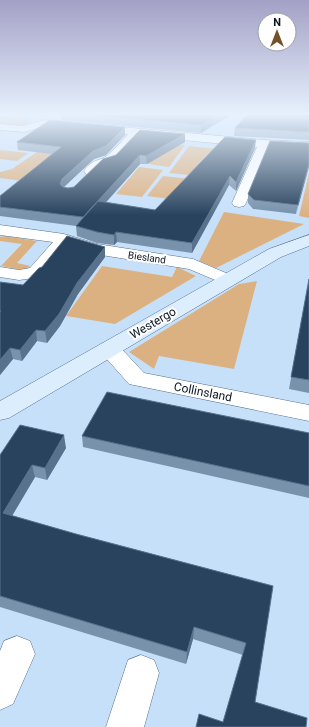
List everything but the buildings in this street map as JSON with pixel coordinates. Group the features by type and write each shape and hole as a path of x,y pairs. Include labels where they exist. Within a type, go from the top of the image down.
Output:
{"street":[{"path":"84,178 99,163 111,159 123,147"},
{"path":"239,203 263,147"},
{"name":"Biesland","path":"0,230 64,239 95,249 193,264 227,280"},
{"path":"0,272 19,275 36,273 64,239"},
{"name":"Westergo","path":"0,412 275,253 309,240"},
{"name":"Collinsland","path":"109,349 137,379 309,413"},
{"path":"0,691 17,654"},
{"path":"126,727 141,673"}],"shaded area":[{"path":"163,147 184,147 169,167 148,164"},
{"path":"188,147 216,149 198,176 169,173"},
{"path":"0,150 28,153 17,161 0,159"},
{"path":"40,150 65,152 30,182 0,178 0,172 12,169"},
{"path":"139,167 163,170 142,197 116,194"},
{"path":"309,173 309,218 299,216"},
{"path":"163,176 191,179 178,200 147,196"},
{"path":"224,212 304,224 216,268 199,261"},
{"path":"5,236 37,241 17,263 30,266 24,269 17,269 1,266 22,244 0,241 0,237"},
{"path":"102,266 172,277 177,267 196,276 115,324 66,316"},
{"path":"257,281 234,369 159,356 154,369 129,352 239,284"}]}
